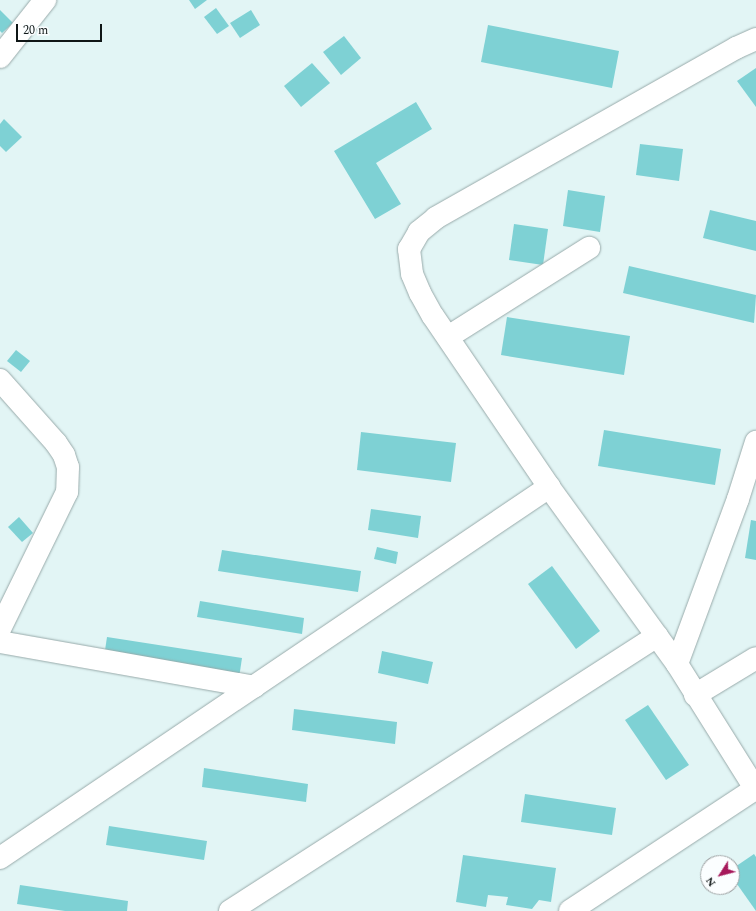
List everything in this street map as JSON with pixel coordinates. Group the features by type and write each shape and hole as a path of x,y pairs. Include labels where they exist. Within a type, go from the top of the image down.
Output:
{"street":[{"path":"0,57 45,0"},
{"path":"570,911 756,790 695,695 677,664 549,487 448,337 420,293 412,274 409,249 419,232 436,218 736,48 756,39"},
{"path":"448,337 589,248"},
{"path":"0,380 56,443 64,455 68,467 67,492 0,629"},
{"path":"677,664 738,500 756,442"},
{"path":"0,858 549,487"},
{"path":"230,911 657,636"},
{"path":"0,642 254,687"},
{"path":"695,695 756,658"}],"building":[{"path":"189,0 207,0 195,9"},
{"path":"216,8 229,26 217,34 204,17"},
{"path":"0,10 13,23 2,33 0,31"},
{"path":"251,10 260,25 240,38 230,23"},
{"path":"488,25 619,51 612,88 481,62"},
{"path":"344,36 361,58 341,75 323,52"},
{"path":"312,63 330,83 301,107 284,86"},
{"path":"756,68 756,107 737,81"},
{"path":"416,102 432,129 376,163 401,204 375,219 334,151"},
{"path":"4,119 22,137 6,152 0,146 0,124"},
{"path":"640,144 683,149 679,181 636,175"},
{"path":"568,190 605,196 600,232 563,226"},
{"path":"710,210 756,221 756,251 703,238"},
{"path":"514,224 548,229 543,265 509,260"},
{"path":"629,266 756,295 754,323 623,293"},
{"path":"507,317 630,336 624,375 501,355"},
{"path":"16,350 30,361 21,372 7,361"},
{"path":"604,430 721,449 715,485 598,466"},
{"path":"361,432 456,443 451,482 357,470"},
{"path":"371,509 421,516 418,538 368,530"},
{"path":"19,517 33,533 22,542 8,527"},
{"path":"751,520 756,521 756,560 745,558"},
{"path":"377,547 398,552 396,564 374,559"},
{"path":"222,550 361,571 358,592 218,571"},
{"path":"552,566 600,631 576,649 528,584"},
{"path":"200,601 304,618 302,634 197,617"},
{"path":"107,637 242,658 239,678 104,657"},
{"path":"382,651 433,662 428,684 378,673"},
{"path":"648,705 689,765 666,780 625,720"},
{"path":"294,709 397,722 395,744 292,730"},
{"path":"204,768 308,784 306,802 202,787"},
{"path":"525,794 616,808 612,835 521,822"},
{"path":"109,826 207,841 204,860 106,845"},
{"path":"754,854 756,857 756,911 740,888 740,864"},
{"path":"463,855 556,868 551,902 539,900 532,909 506,905 508,897 488,895 486,907 456,902"},
{"path":"20,885 128,901 127,911 65,911 17,904"}]}
